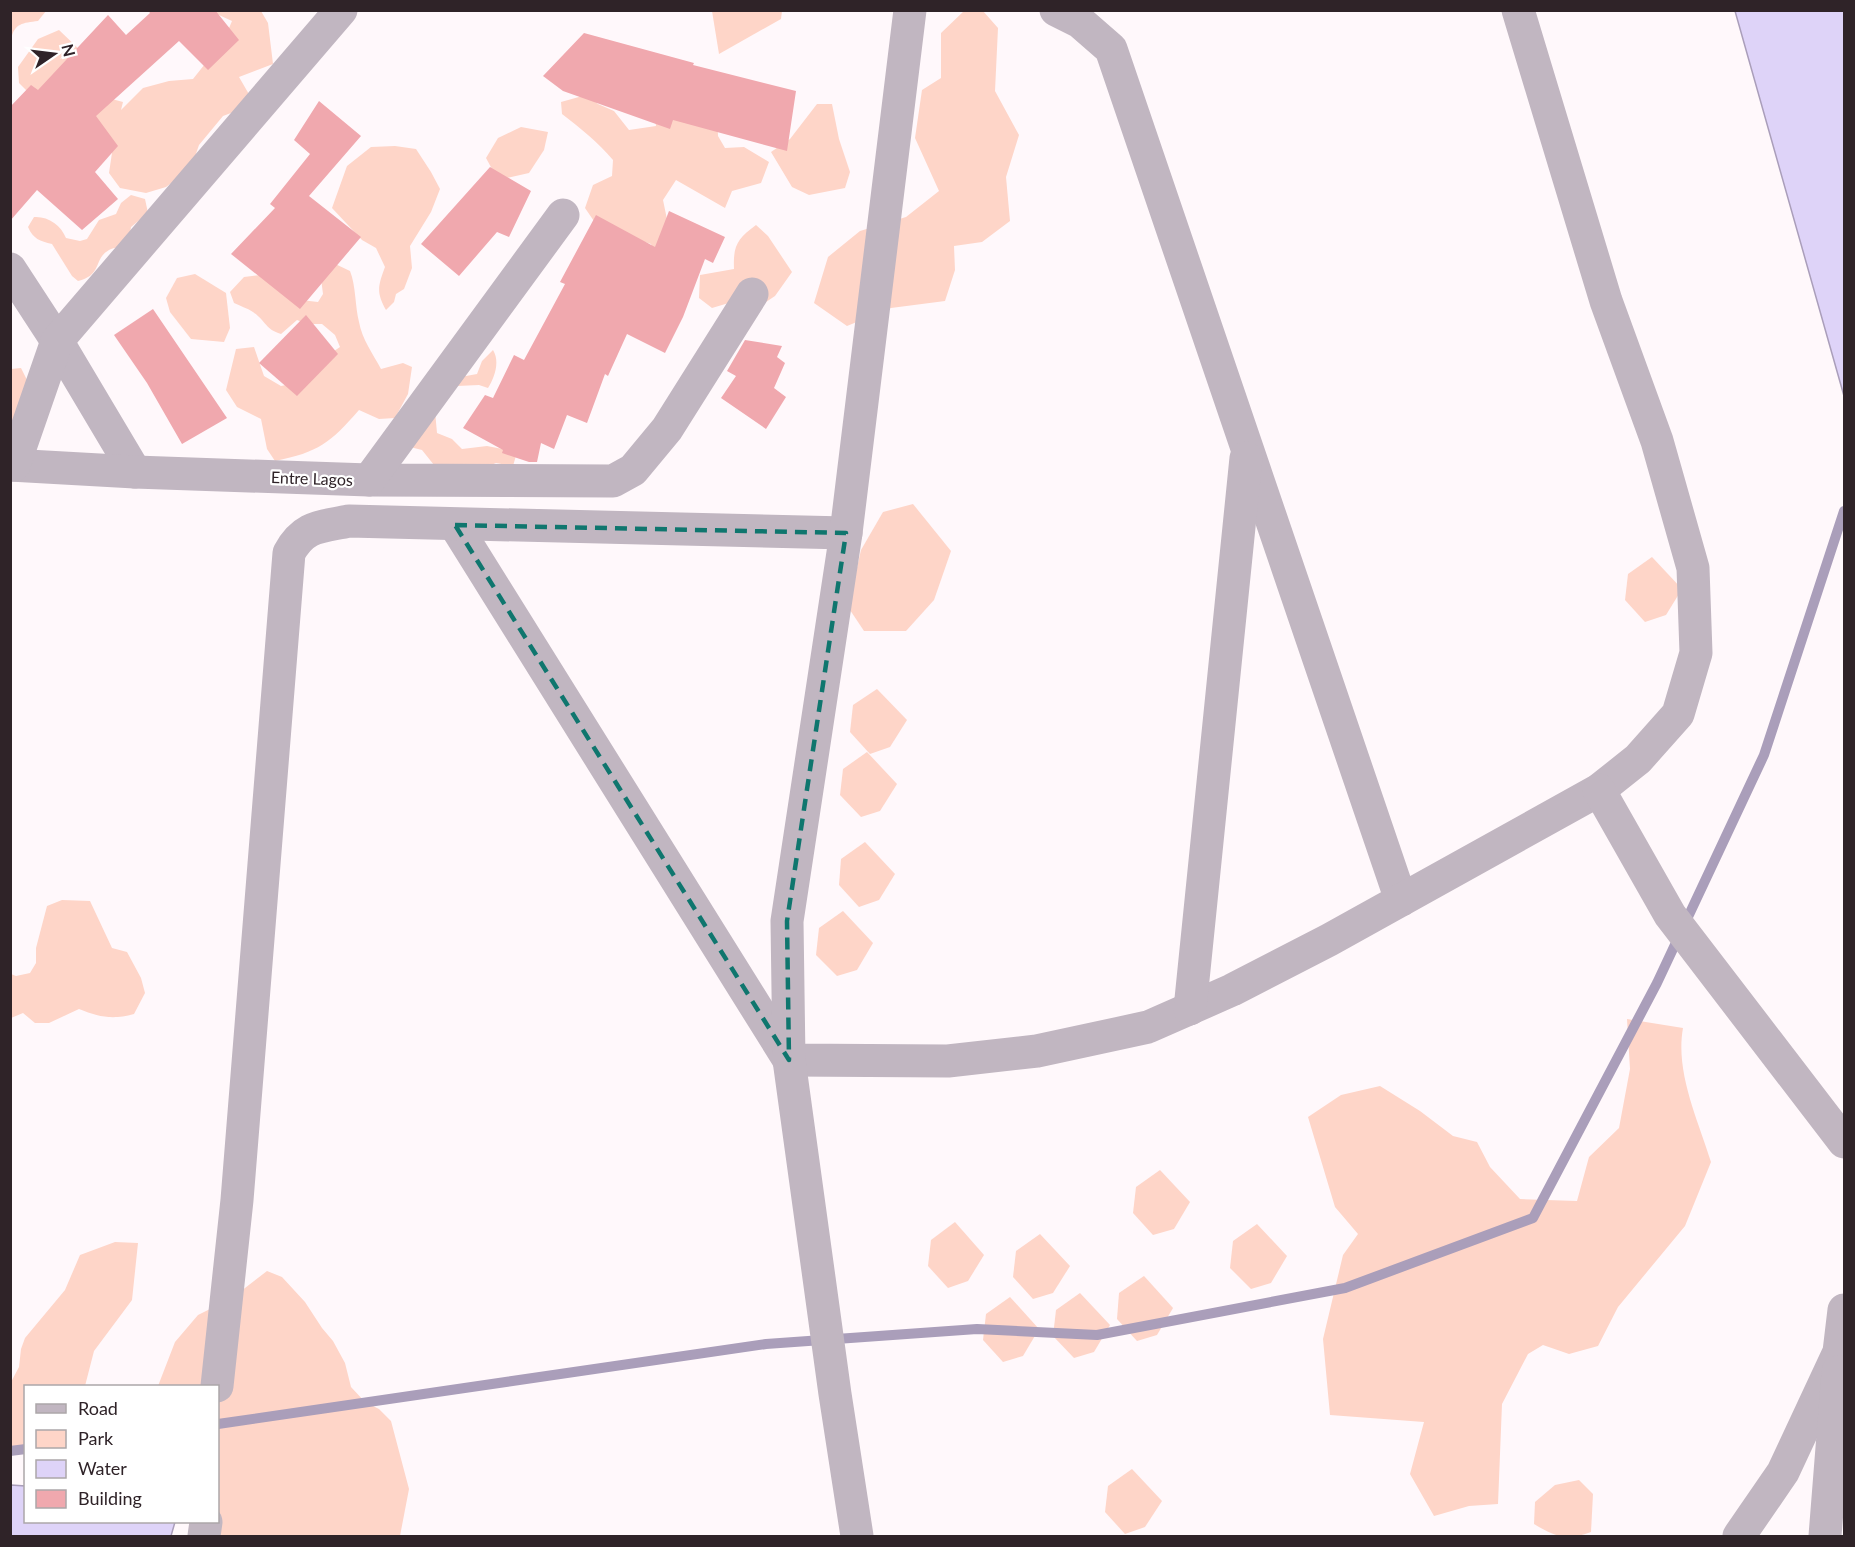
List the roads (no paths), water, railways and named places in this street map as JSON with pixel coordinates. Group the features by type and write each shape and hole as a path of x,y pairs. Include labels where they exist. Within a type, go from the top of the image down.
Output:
{"street":[{"path":"12,465 57,341 341,10"},
{"path":"857,1536 820,1295 789,1060 787,921 846,533 910,10"},
{"path":"1056,10 1080,22 1111,49 1401,900"},
{"path":"789,1060 948,1061 1036,1050 1148,1027 1242,985 1599,790 1638,759 1678,714 1696,653 1694,568 1657,441 1606,301 1518,10"},
{"path":"369,480 562,215"},
{"path":"10,269 57,341 135,472"},
{"name":"Entre Lagos","path":"12,465 135,472 369,480 613,481 633,470 667,429 752,294"},
{"path":"1190,1009 1247,448"},
{"path":"217,1385 238,1188 289,553 297,539 309,530 349,522 846,533"},
{"path":"455,525 789,1060"},
{"path":"1599,790 1670,915 1845,1142"},
{"path":"1825,1536 1839,1352 1845,1310"},
{"path":"1739,1536 1783,1472 1839,1352"}],"water":[{"path":"1735,11 1844,11 1844,396"},
{"path":"11,1485 24,1486 24,1523 175,1523 171,1536 11,1536"}],"waterway":[{"path":"219,1424 766,1344 977,1329 1097,1335 1345,1288 1533,1218 1657,983 1764,755 1844,511"},
{"path":"10,1451 24,1449"}]}
